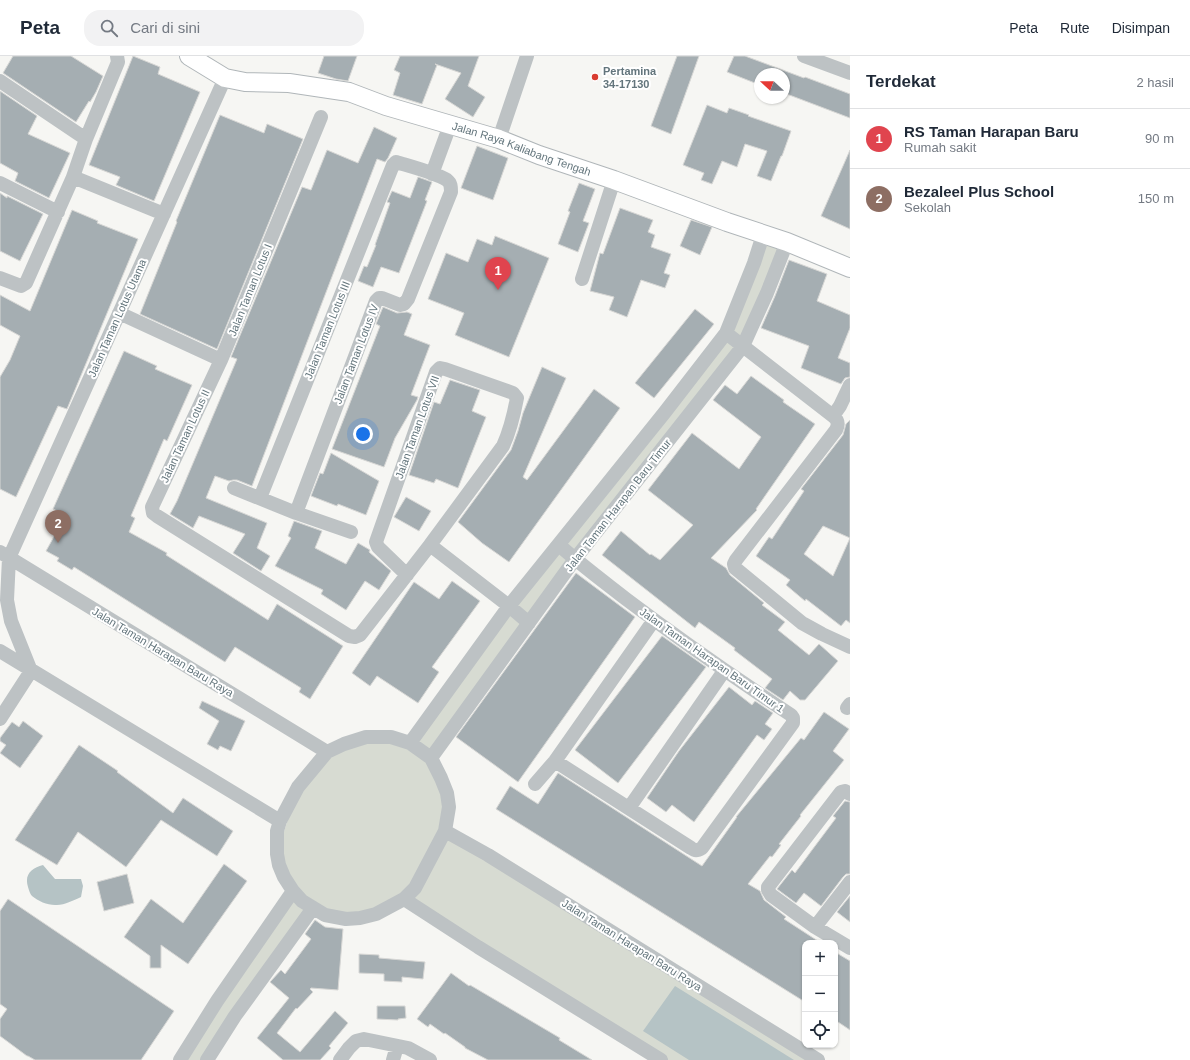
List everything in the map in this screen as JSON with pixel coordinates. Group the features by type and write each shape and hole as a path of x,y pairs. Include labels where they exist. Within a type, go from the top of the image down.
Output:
{"main road":[{"name":"Jalan Raya Kaliabang Tengah","path":"189,56 225,78 245,82 289,83 349,92 386,106 499,139 539,155 614,180 763,235 787,242 850,268"}],"street":[{"path":"0,278 21,286 26,283 73,177 86,139 118,62 118,56"},
{"path":"499,139 527,56"},
{"path":"804,56 850,72"},
{"name":"Jalan Taman Lotus Utama","path":"5,555 119,313 225,78"},
{"path":"0,80 86,139"},
{"name":"Jalan Taman Lotus I","path":"221,360 321,117"},
{"path":"432,174 450,125"},
{"name":"Jalan Taman Lotus III","path":"260,498 393,164 396,162 432,174"},
{"name":"Jalan Taman Lotus IV","path":"296,513 376,300 382,298 400,305 404,304 408,299 451,192 451,185 447,181 432,174"},
{"path":"73,177 164,214"},
{"path":"582,278 614,180"},
{"path":"0,183 58,212"},
{"name":"Jalan Taman Harapan Baru Timur","path":"410,743 510,606 726,333 754,263 763,235"},
{"name":"Jalan Taman Harapan Baru Timur","path":"431,758 575,559 743,346 767,293 787,242"},
{"path":"119,313 221,360"},
{"path":"726,333 833,416 838,422 836,430 736,560 734,564 735,568 802,623 850,647"},
{"name":"Jalan Taman Lotus II","path":"153,513 152,508 154,501 221,360"},
{"name":"Jalan Taman Lotus VII","path":"153,513 348,636 355,637 360,635 430,545 503,446 508,435 517,398 513,393 444,369 440,368 436,372 376,542 378,546 406,575"},
{"path":"833,416 840,406 850,385"},
{"path":"234,488 296,513 351,532"},
{"path":"430,545 510,606 529,623"},
{"name":"Jalan Taman Harapan Baru Timur 1","path":"559,545 654,620 724,671 791,715 793,718 793,723 702,848 695,850 629,808"},
{"path":"5,555 7,600 11,621 31,671"},
{"name":"Jalan Taman Harapan Baru Raya","path":"5,555 327,752"},
{"path":"535,784 556,761 654,620"},
{"path":"0,651 280,821"},
{"path":"0,718 31,671"},
{"path":"556,761 629,808 724,671"},
{"path":"366,737 391,737 410,743 431,758 447,793 449,807 445,832 415,888 404,899 376,914 360,918 346,919 326,915 313,908 302,901 293,891 284,877 277,854 277,831 280,821 298,787 327,752 344,744 366,737"},
{"path":"850,794 845,791 841,792 768,887 771,895 815,927 850,948"},
{"name":"Jalan Taman Harapan Baru Raya","path":"445,832 488,855 818,1060"},
{"path":"815,927 850,882"},
{"path":"180,1060 217,1001 293,891"},
{"path":"404,899 478,947 661,1060"},
{"path":"207,1060 235,1016 313,908"},
{"path":"340,1060 356,1041 364,1039 408,1048 430,1060"},
{"path":"393,1060 397,1046"}],"shaded area":[{"path":"763,235 787,242 743,346 431,758 441,778 445,832 818,1060 661,1060 404,899 360,918 313,909 207,1060 180,1060 293,891 277,854 298,787 344,744 410,743 726,333"},
{"path":"43,865 55,879 81,879 83,886 81,897 61,905 52,905 40,901 32,896 27,882 28,875 35,868"},
{"path":"675,986 794,1060 689,1060 643,1031"}],"building":[{"path":"13,56 71,56 103,76 96,92 76,122 3,73"},
{"path":"133,56 160,67 158,74 200,92 154,201 116,185 120,177 89,165"},
{"path":"324,56 357,56 348,81 318,73"},
{"path":"400,56 479,56 468,86 485,97 473,117 445,99 461,73 435,64 437,65 422,104 393,95 400,73 394,70"},
{"path":"677,56 699,56 671,134 651,126"},
{"path":"734,56 745,56 777,68 754,68 754,83 727,72"},
{"path":"790,73 850,94 850,118 790,95"},
{"path":"0,91 37,116 28,134 70,153 49,198 15,181 18,173 0,163"},
{"path":"707,105 727,113 729,108 791,131 771,181 757,176 767,151 745,144 737,167 722,161 712,184 701,180 704,173 683,165"},
{"path":"220,115 264,133 267,124 303,139 217,349 140,314 177,222 176,221"},
{"path":"374,127 397,138 385,162 377,159 252,486 237,480 229,481 215,476 206,498 267,523 257,548 270,556 261,571 233,553 245,534 199,516 193,528 170,514 177,501 237,359 231,357 302,187 311,190 327,150 358,163"},
{"path":"477,146 508,158 493,200 461,188"},
{"path":"850,150 850,229 821,216"},
{"path":"418,177 432,182 425,200 427,201 399,273 381,267 373,287 358,281 364,266 367,267 376,245 390,203 387,202 392,191 410,198"},
{"path":"579,183 595,189 583,221 589,223 578,252 558,244 570,212 568,211"},
{"path":"0,193 7,198 7,196 43,214 20,261 0,251"},
{"path":"620,208 653,220 648,232 655,235 651,247 671,254 664,273 670,275 665,288 641,280 627,317 609,310 614,297 590,291 600,253 603,254"},
{"path":"72,210 98,221 97,223 138,239 67,409 58,406 16,497 0,489 0,377 10,360 20,336 0,325 0,295 30,311"},
{"path":"691,220 712,227 700,255 680,246"},
{"path":"495,236 549,258 509,357 455,335 464,313 428,299 446,253 468,262 477,239 492,245"},
{"path":"789,260 827,274 817,301 850,315 850,328 838,358 850,363 850,377 845,378 841,384 801,368 809,346 761,328"},
{"path":"383,307 397,313 407,312 412,314 404,335 430,345 411,395 418,397 417,400 395,438 384,467 332,449 380,326 376,324"},
{"path":"695,309 714,324 654,398 635,383"},
{"path":"124,351 157,366 155,369 192,385 167,441 164,439 131,516 135,518 129,532 167,553 166,555 268,620 277,604 343,646 310,699 299,692 301,688 235,647 225,662 74,567 72,570 57,561 59,558 46,551 66,515 53,509"},
{"path":"542,367 566,378 523,477 527,480 594,389 620,408 509,562 482,543 458,522 511,450 523,413"},
{"path":"751,376 784,400 783,402 815,424 756,509 757,510 711,558 726,568 730,575 764,603 762,605 785,622 778,630 809,655 819,644 838,661 805,700 800,700 790,691 783,700 765,688 772,679 734,650 735,648 699,622 695,628 602,555 621,531 650,555 651,554 660,560 693,525 648,490 692,433 739,469 761,437 713,400 725,385 737,394"},
{"path":"450,380 480,390 472,411 486,417 458,488 436,479 434,483 409,475 434,402 440,404"},
{"path":"850,420 850,538 850,623 846,620 841,626 806,599 805,601 786,585 790,580 756,556 769,537 772,539 804,491 801,489 843,435 846,424","holes":["823,526 850,538 833,576 804,554"]},
{"path":"331,453 379,481 366,515 338,504 337,506 311,496 320,473 323,474"},
{"path":"406,497 431,511 419,531 394,517"},
{"path":"294,521 322,531 315,548 346,564 358,543 370,550 369,552 391,571 379,590 365,581 346,610 321,594 323,590 275,566 291,538 288,536"},
{"path":"576,573 635,617 518,782 456,737"},
{"path":"452,581 480,601 432,667 439,672 418,703 377,676 370,686 352,673 414,582 439,599"},
{"path":"662,636 706,667 618,783 575,750"},
{"path":"729,687 752,705 755,701 773,713 765,724 772,729 764,740 757,735 694,822 672,805 666,812 647,798 679,751"},
{"path":"202,701 245,721 231,751 220,746 218,750 207,744 219,721 199,708"},
{"path":"824,712 849,729 833,751 844,760 800,815 801,816 779,844 781,845 772,857 770,856 748,884 760,891 764,900 786,917 784,919 816,940 802,940 802,1000 496,809 510,786 538,804 558,773 702,866 736,817 801,738 804,740"},
{"path":"23,721 43,736 20,768 0,753 6,745 0,741 0,738 12,722 19,727"},
{"path":"79,745 118,771 117,772 173,813 183,798 233,831 217,856 161,820 126,867 78,832 57,865 15,840"},
{"path":"845,801 850,802 850,874 846,874 843,877 821,906 804,893 796,903 777,889 792,870 795,873 836,818 833,816"},
{"path":"224,864 247,881 188,964 161,945 161,968 150,968 150,956 124,937 151,899 183,923"},
{"path":"127,874 134,903 104,911 97,882"},
{"path":"850,896 850,922 837,912"},
{"path":"8,899 174,1011 141,1060 35,1060 27,1056 0,1036 0,1019 7,1009 0,1004 0,911"},
{"path":"315,920 325,927 343,929 338,990 311,988 310,989 313,992 297,1009 296,1008 277,1033 300,1052 335,1011 348,1023 329,1046 331,1048 320,1060 283,1060 257,1038 289,998 270,982 281,970 285,974 311,939 305,934"},
{"path":"359,954 379,955 379,958 425,962 423,979 402,977 402,982 384,981 384,974 359,973"},
{"path":"838,954 850,961 850,1030 838,1022"},
{"path":"451,973 469,986 470,985 560,1038 559,1040 592,1060 488,1060 465,1048 430,1024 428,1027 417,1019"},
{"path":"377,1006 405,1006 406,1018 398,1020 377,1019"}],"place":[{"name":"Pertamina 34-17130","path":"595,77"},
{"name":"RS Taman Harapan Baru","path":"498,290"},
{"name":"Bezaleel Plus School","path":"58,543"}]}
